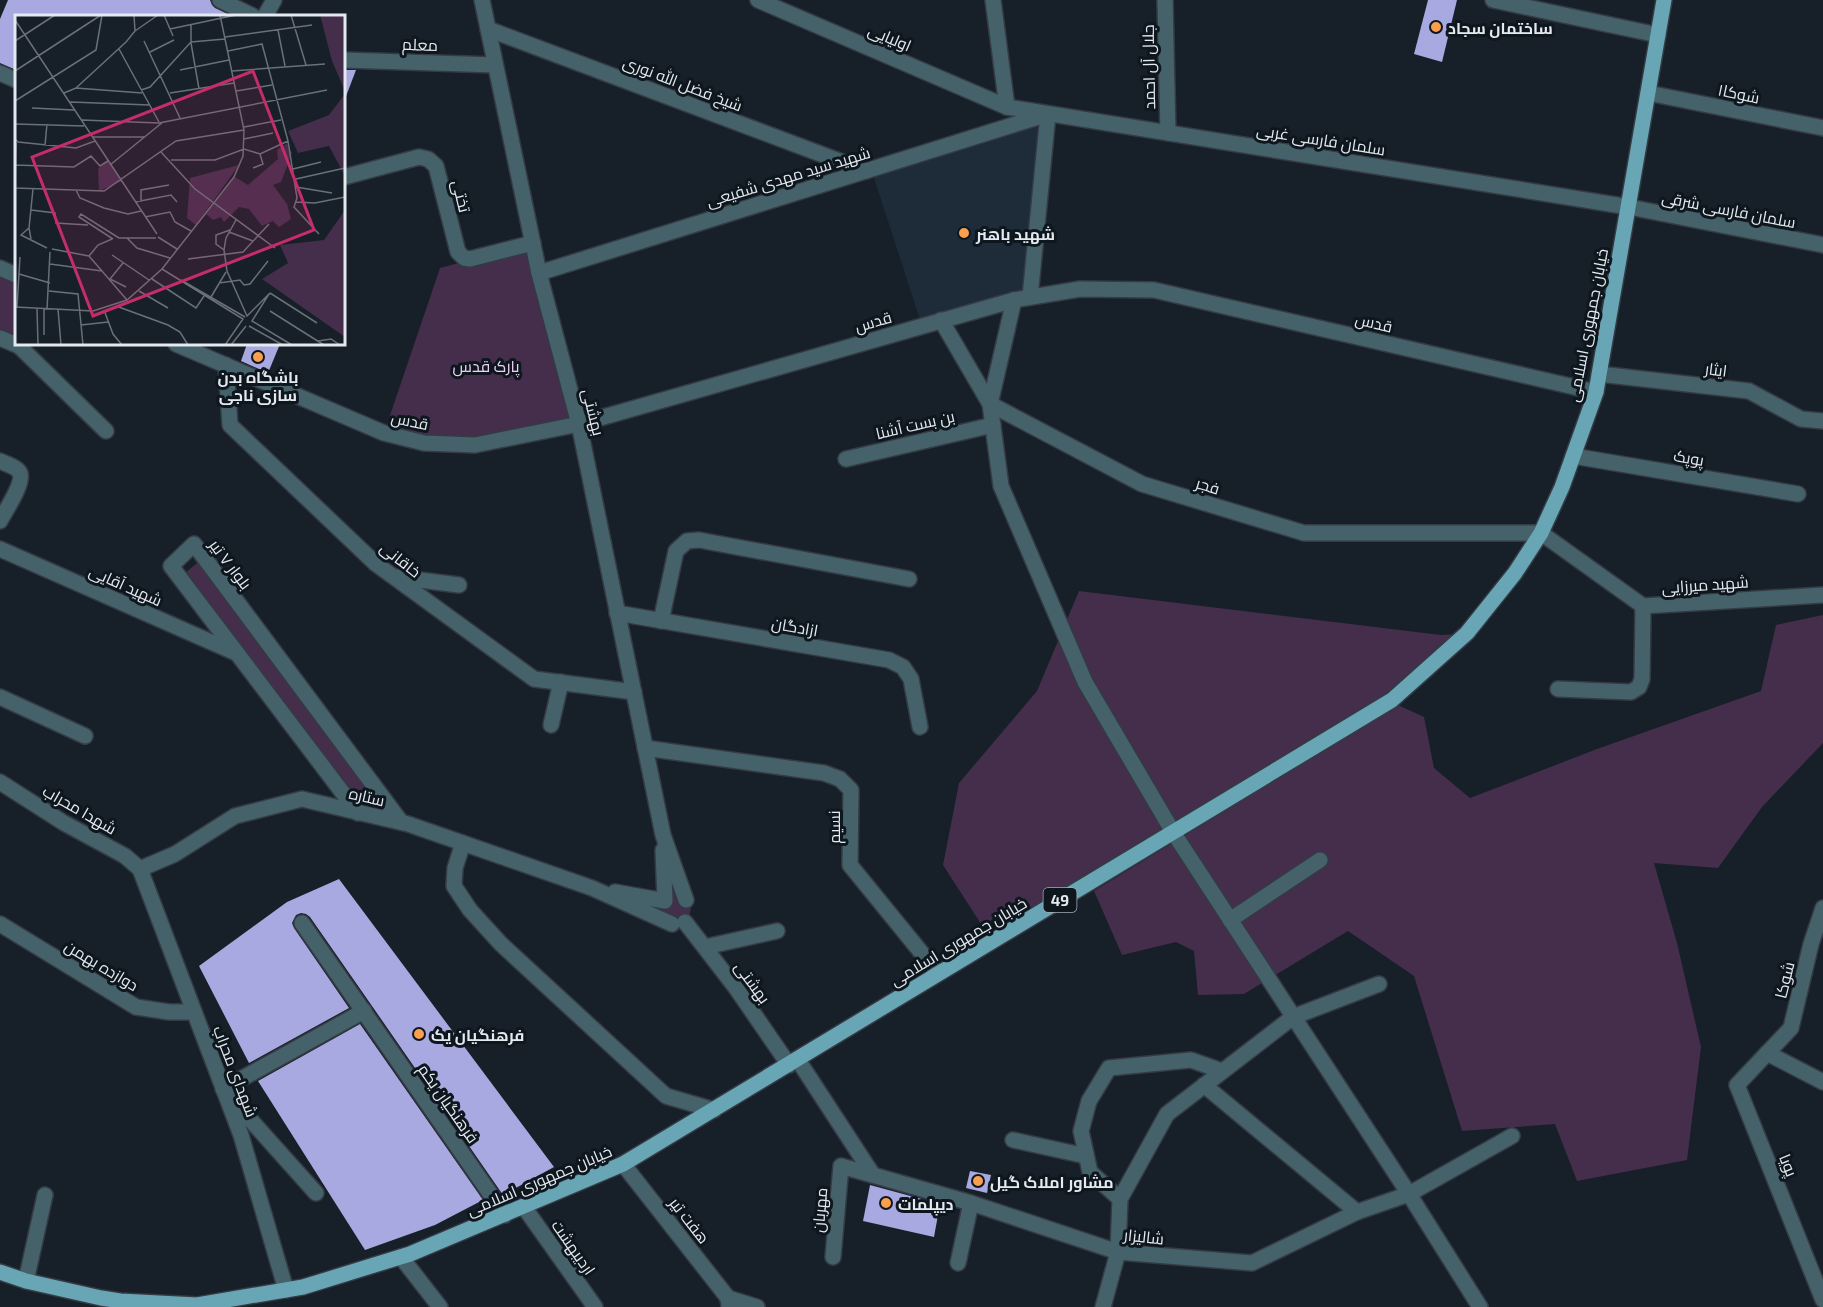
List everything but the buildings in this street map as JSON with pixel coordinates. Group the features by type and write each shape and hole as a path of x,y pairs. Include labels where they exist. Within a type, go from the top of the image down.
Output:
{"main road":[{"name":"خیابان جمهوری اسلامی","path":"0,1272 100,1302 120,1301 197,1306 303,1287 401,1257 505,1215 623,1164 1392,700 1467,633 1515,573 1541,533 1562,487 1596,392 1664,0"}],"street":[{"path":"220,0 252,15"},
{"path":"266,15 274,0"},
{"name":"بهشتی","path":"482,0 539,273 579,424 663,835"},
{"name":"اولیایی","path":"758,0 1007,107"},
{"path":"993,0 1007,107"},
{"name":"جلال آل احمد","path":"1165,0 1168,133"},
{"path":"1493,0 1658,34"},
{"name":"شیخ فضل الله نوری","path":"488,29 866,171"},
{"name":"معلم","path":"345,60 495,65"},
{"path":"0,73 15,80"},
{"name":"شوکا۱","path":"1648,93 1823,128"},
{"name":"سلمان فارسی غربی","path":"1007,107 1629,207"},
{"path":"1030,297 1048,114"},
{"name":"شهید سید مهدی شفیعی","path":"539,273 1048,114"},
{"name":"تختی","path":"345,177 418,157 428,159 436,166 458,252 464,258 470,260 533,243"},
{"name":"سلمان فارسی شرقی","path":"1629,207 1823,245"},
{"path":"0,268 15,275"},
{"name":"قدس","path":"178,345 384,433 424,443 475,445 579,424 1014,300 1080,289 1154,291 1596,392"},
{"path":"1014,300 990,404 1001,486 1085,681 1173,832 1480,1307"},
{"path":"941,320 990,404"},
{"path":"0,338 15,343"},
{"path":"20,345 106,431"},
{"name":"خاقانی","path":"226,365 230,425 376,564 534,679 634,692"},
{"name":"ایثار","path":"1599,374 1749,391 1801,419 1823,421"},
{"name":"فجر","path":"990,404 1142,484 1304,532 1541,533"},
{"name":"بن بست آشنا","path":"846,459 993,425"},
{"name":"پوپک","path":"1573,456 1798,494"},
{"path":"0,460 15,468 20,474 21,483 0,521"},
{"name":"شهید میرزایی","path":"1541,533 1643,606 1823,595"},
{"path":"661,621 676,551 687,542 699,540 909,579"},
{"name":"بلوار ۷ تیر","path":"358,813 171,566 194,544 401,822"},
{"name":"شهید آقایی","path":"0,549 236,654"},
{"path":"393,576 459,585"},
{"path":"1558,688 1631,692 1639,687 1642,679 1643,606"},
{"name":"ازادگان","path":"617,614 889,660 903,667 911,679 920,727"},
{"path":"551,725 561,682"},
{"path":"0,697 86,736"},
{"name":"نسیم","path":"645,748 824,773 840,779 851,790 850,866 938,973"},
{"name":"شهدا محراب","path":"0,782 64,822 125,856 140,869"},
{"name":"ستاره","path":"140,869 176,854 235,816 302,799 401,822 592,888"},
{"path":"663,835 691,914 679,923 668,922 662,910 665,901 663,835"},
{"path":"463,843 455,868 454,886 470,910 501,944 666,1096 714,1110"},
{"path":"1230,920 1320,860"},
{"name":"شهدای محراب","path":"140,869 241,1135 286,1290"},
{"path":"592,888 665,901 673,896 686,900"},
{"path":"592,888 679,923"},
{"name":"شوکا","path":"1767,1053 1791,1028 1817,947 1823,908"},
{"name":"فرهنگیان یکم","path":"302,923 505,1215"},
{"name":"بهشتی","path":"679,923 705,947 793,1063"},
{"name":"دوازده بهمن","path":"0,924 136,1007 169,1012 194,1012"},
{"path":"705,947 777,930"},
{"path":"1103,1307 1118,1252 1120,1199 1167,1114 1293,1017 1379,984"},
{"path":"316,1193 223,1089 364,1011"},
{"path":"1767,1053 1823,1083"},
{"name":"پویا","path":"1767,1053 1737,1085 1823,1300"},
{"path":"1120,1199 1090,1172 1081,1131 1089,1101 1109,1068 1191,1060 1222,1071"},
{"path":"793,1063 873,1175"},
{"path":"1204,1085 1357,1212"},
{"name":"شالیزار","path":"841,1166 971,1203 1118,1252 1252,1263 1357,1212 1409,1194 1512,1137"},
{"path":"1013,1140 1086,1156"},
{"name":"هفت تیر","path":"623,1164 729,1302"},
{"name":"مهربان","path":"833,1257 841,1166"},
{"path":"26,1281 45,1195"},
{"path":"958,1263 971,1203"},
{"name":"اردیبهشت","path":"524,1207 594,1307"},
{"path":"401,1257 440,1307"},
{"path":"729,1302 757,1307"}],"shaded area":[{"name":"شهید باهنر","path":"1048,114 1029,297 922,326 871,169"}],"green space":[{"name":"پارک قدس","path":"533,243 579,424 475,445 384,433 440,268"},
{"path":"0,268 15,275 15,344 0,338"},
{"path":"203,558 400,822 365,814 184,574"},
{"path":"1079,591 1441,635 1463,634 1391,699 992,941 943,865 959,783 1037,691"},
{"path":"1823,615 1823,743 1762,807 1718,868 1654,863 1677,943 1701,1047 1687,1160 1577,1181 1555,1124 1462,1131 1414,976 1348,931 1244,994 1198,995 1194,951 1176,942 1122,955 1094,891 1398,705 1424,717 1434,768 1470,798 1597,749 1761,691 1776,625"},
{"path":"663,836 691,908 689,918 682,924 593,888 665,901"}],"place":[{"name":"ساختمان سجاد","path":"1436,27"},
{"name":"شهید باهنر","path":"964,233"},
{"name":"باشگاه بدن سازی ناجی","path":"258,357"},
{"name":"فرهنگیان یک","path":"419,1034"},
{"name":"مشاور املاک گیل","path":"978,1181"},
{"name":"دیپلمات","path":"886,1203"}]}
